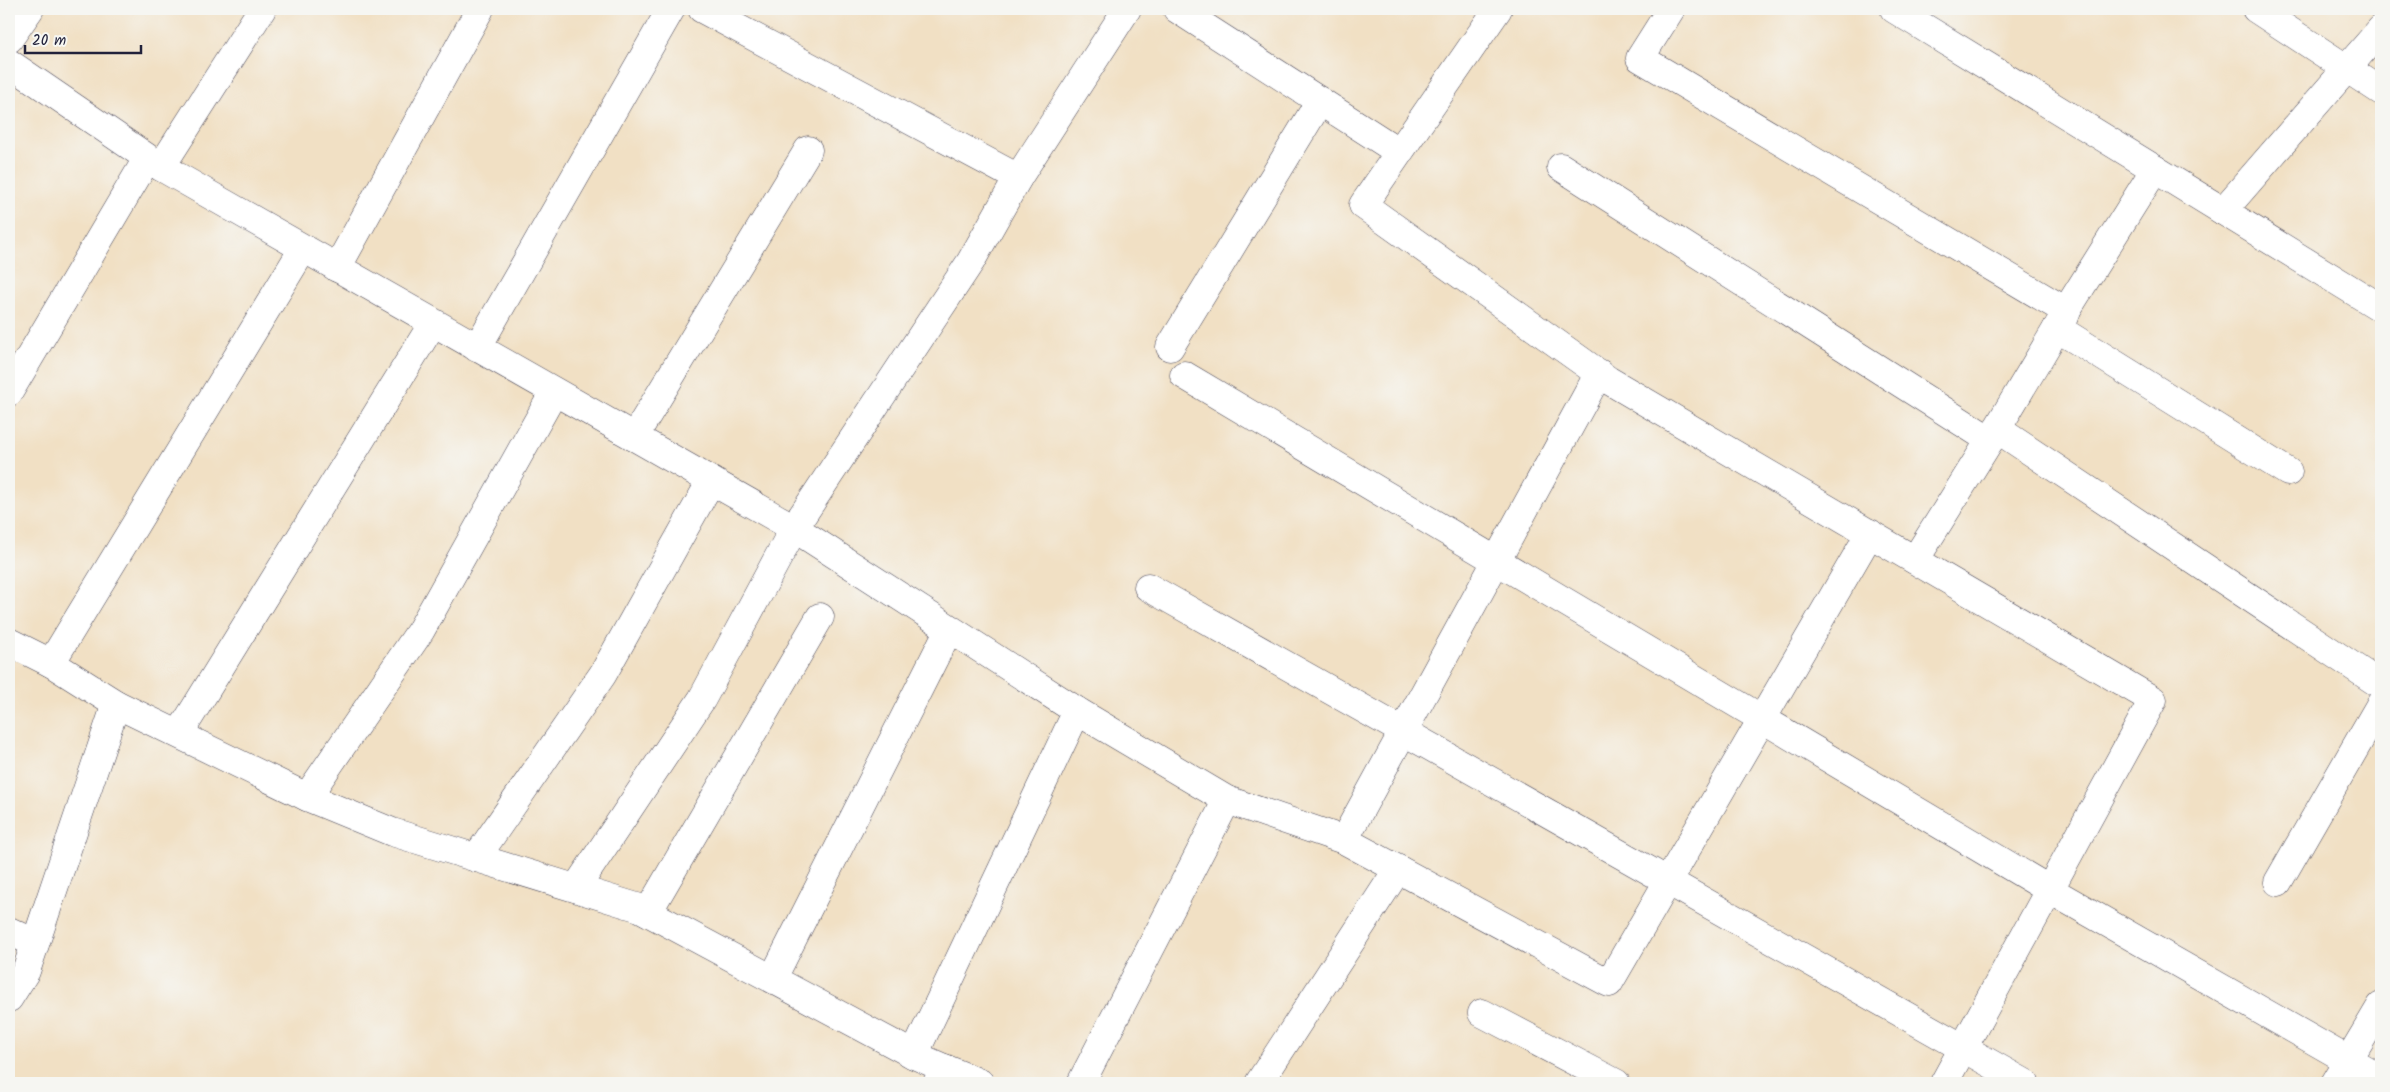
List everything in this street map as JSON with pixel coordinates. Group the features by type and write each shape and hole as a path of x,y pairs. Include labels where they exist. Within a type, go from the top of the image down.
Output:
{"street":[{"path":"9,39 30,9"},
{"path":"9,392 154,163 262,9"},
{"path":"337,268 480,9"},
{"path":"477,348 671,9"},
{"path":"702,9 1018,178"},
{"path":"576,888 702,699 794,528 971,261 1018,178 1127,9"},
{"path":"1177,9 1399,152"},
{"path":"1498,9 1363,204 1599,373 2153,700 1944,1083"},
{"path":"1671,9 1640,58 2062,320 2288,472"},
{"path":"1894,9 2381,308"},
{"path":"2256,9 2381,91"},
{"path":"2223,211 2381,29"},
{"path":"9,63 154,163 794,528 1077,711 1227,800 1344,840 1610,983 1870,533"},
{"path":"1170,347 1320,101"},
{"path":"634,437 808,150"},
{"path":"1561,167 1993,435 2381,685"},
{"path":"1914,560 1993,435 2155,169"},
{"path":"51,663 303,249"},
{"path":"179,734 433,322"},
{"path":"1344,840 1599,373"},
{"path":"1184,375 2050,890 2342,1072 2381,1079"},
{"path":"307,798 420,630 554,392"},
{"path":"476,858 603,674 711,481"},
{"path":"1148,587 2025,1083"},
{"path":"648,912 820,617"},
{"path":"773,978 949,629"},
{"path":"9,642 51,663 116,704 307,798 392,832 648,912 914,1055 941,1076 980,1083"},
{"path":"2278,882 2381,703"},
{"path":"9,998 26,970 116,704"},
{"path":"914,1055 1077,711"},
{"path":"1081,1083 1227,800"},
{"path":"1259,1083 1398,869"},
{"path":"9,931 35,943"},
{"path":"2342,1072 2381,1006"},
{"path":"1482,1013 1616,1083"}]}
